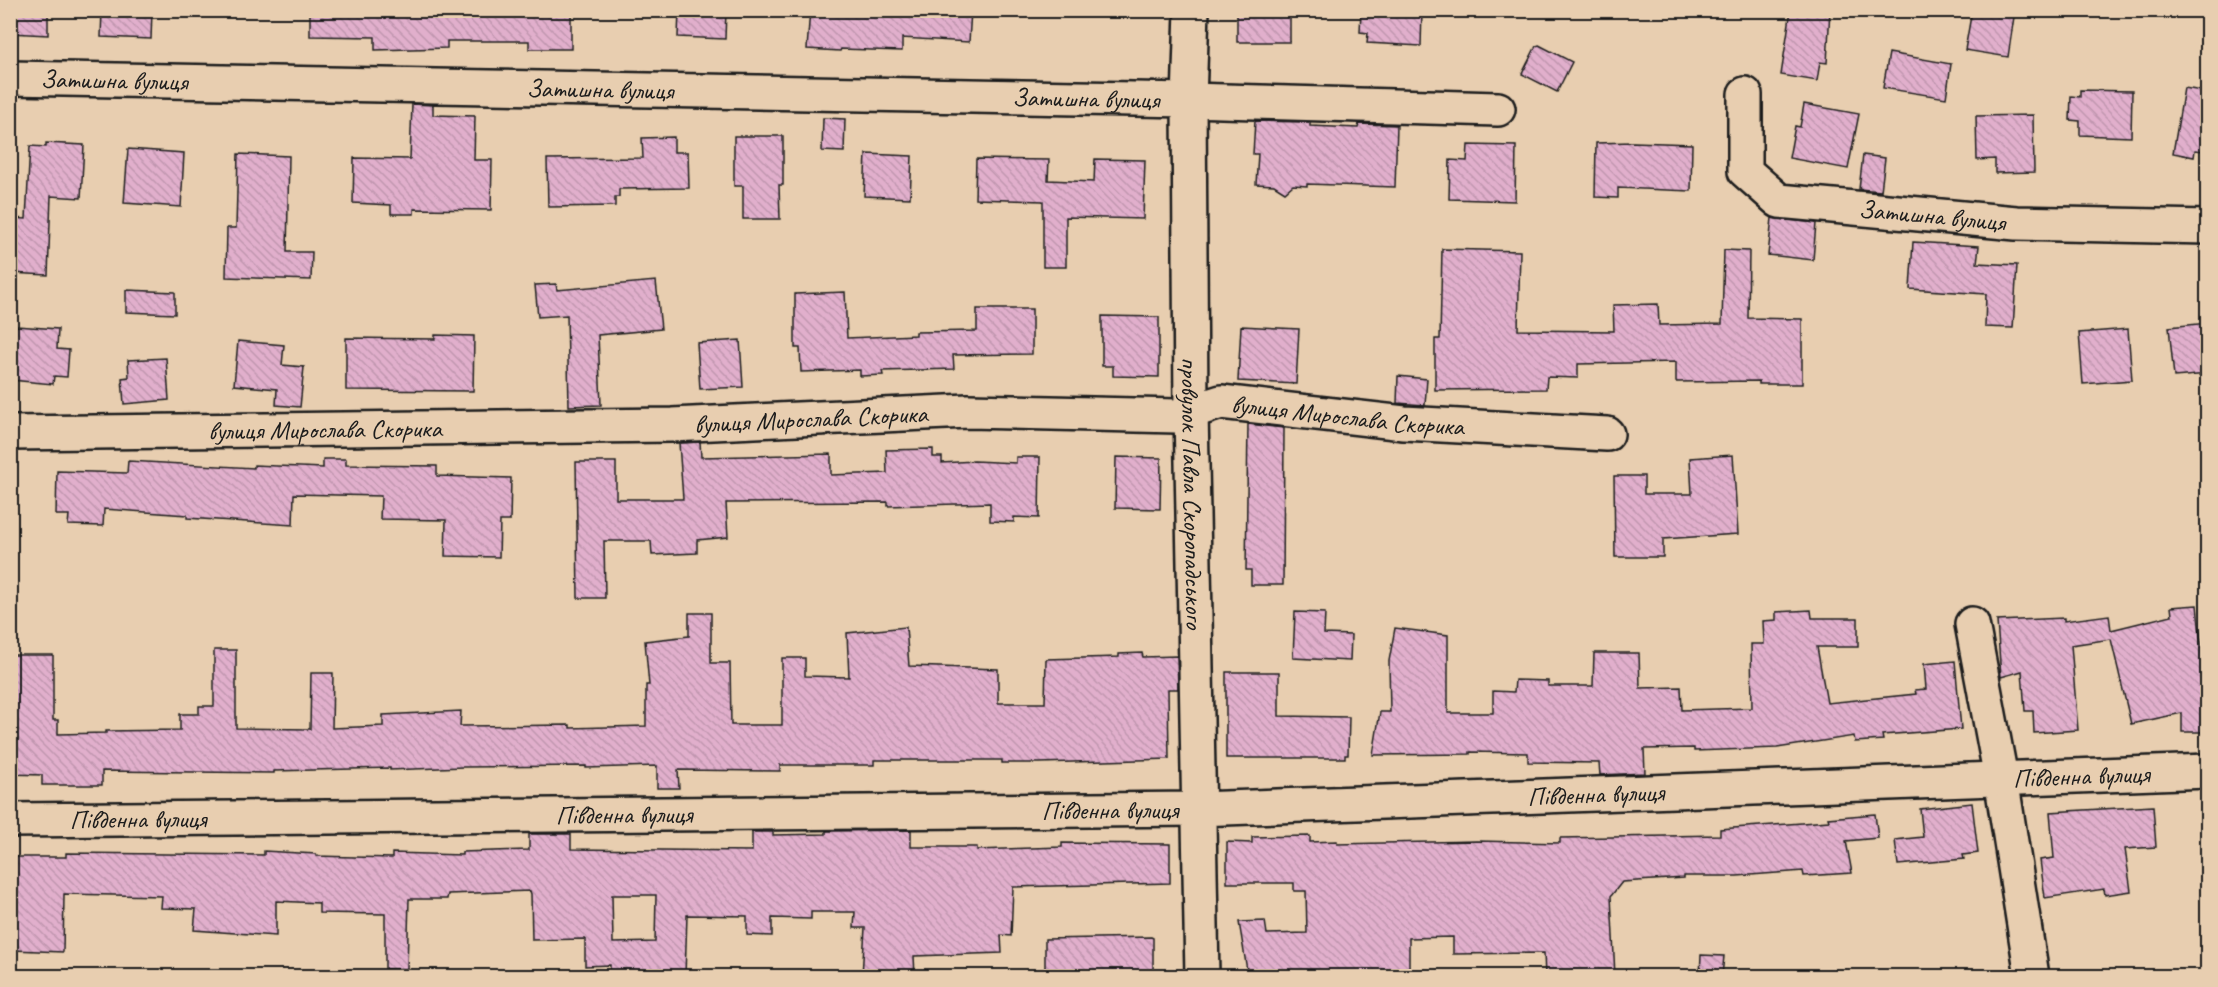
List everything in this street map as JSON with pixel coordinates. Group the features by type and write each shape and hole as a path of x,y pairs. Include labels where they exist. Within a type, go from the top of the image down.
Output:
{"street":[{"name":"провулок Павла Скоропадського","path":"1192,10 1189,100 1191,411 1202,976"},
{"name":"Затишна вулиця","path":"10,78 1189,100 1498,109"},
{"name":"Затишна вулиця","path":"1745,94 1745,171 1779,201 2016,223 2208,227"},
{"name":"вулиця Мирослава Скорика","path":"10,433 672,425 968,411 1177,416 1221,402 1404,423 1607,434"},
{"path":"1972,624 2001,778 2032,976"},
{"name":"Південна вулиця","path":"10,820 1198,809 2208,771"}],"building":[{"path":"10,10 48,10 48,35 10,33"},
{"path":"102,10 152,10 151,39 101,37"},
{"path":"310,10 571,10 571,49 529,49 529,41 447,41 447,48 375,50 375,37 310,36"},
{"path":"679,10 726,10 725,39 678,37"},
{"path":"810,10 971,10 969,42 902,38 902,51 807,49"},
{"path":"1237,10 1290,10 1290,42 1237,42"},
{"path":"1361,10 1422,10 1421,46 1367,43 1368,33 1360,32"},
{"path":"1791,10 1830,10 1827,63 1820,62 1817,81 1781,75"},
{"path":"1972,10 2015,10 2008,57 1965,50"},
{"path":"1539,45 1572,62 1557,92 1522,74 1536,46"},
{"path":"1889,53 1951,64 1946,98 1883,88"},
{"path":"2184,88 2208,92 2208,144 2205,143 2204,151 2195,150 2194,157 2173,153"},
{"path":"2080,90 2132,91 2131,137 2080,135 2080,121 2070,120 2071,96 2080,97"},
{"path":"412,104 433,105 433,115 475,116 474,160 492,160 491,210 414,209 414,214 391,214 391,205 353,203 354,158 410,159"},
{"path":"1804,104 1859,114 1848,169 1789,158 1795,126 1800,127"},
{"path":"2033,115 2034,172 1995,173 1995,159 1977,160 1976,116"},
{"path":"823,118 845,119 844,152 822,151"},
{"path":"1255,121 1310,122 1310,126 1358,128 1359,124 1397,125 1395,187 1307,184 1307,186 1293,185 1285,192 1274,185 1256,184 1258,154 1253,154"},
{"path":"734,136 783,136 783,185 779,185 780,219 743,219 743,186 734,186"},
{"path":"674,137 674,152 688,152 689,188 619,189 619,197 615,197 615,206 548,207 547,159 643,158 642,138"},
{"path":"46,143 84,145 81,198 51,196 48,275 10,273 13,218 26,219 30,146 46,147"},
{"path":"1596,143 1692,144 1691,191 1618,188 1618,198 1595,197"},
{"path":"1468,145 1516,146 1515,201 1449,199 1450,160 1467,161"},
{"path":"128,149 184,153 181,207 124,203"},
{"path":"238,154 289,156 287,252 312,252 311,280 226,277 227,228 236,228"},
{"path":"866,154 912,156 910,198 864,196"},
{"path":"1863,155 1885,158 1881,191 1859,189"},
{"path":"976,159 1049,160 1048,180 1094,182 1095,159 1145,160 1143,219 1066,217 1066,267 1043,267 1043,201 975,199"},
{"path":"1772,218 1816,223 1813,260 1768,255"},
{"path":"1913,242 1979,246 1977,263 2017,265 2013,328 1985,327 1986,294 1910,289"},
{"path":"1442,249 1520,251 1518,330 1614,331 1613,305 1658,304 1659,325 1722,324 1724,250 1749,251 1748,318 1802,319 1802,384 1759,384 1759,381 1676,382 1676,362 1578,364 1578,378 1547,377 1546,389 1435,390 1435,339 1440,339"},
{"path":"656,281 661,329 598,335 601,405 569,406 567,315 538,317 535,285 556,284 557,290"},
{"path":"126,290 175,292 175,314 126,312"},
{"path":"845,292 847,338 916,335 916,332 977,331 977,309 1032,309 1032,354 953,355 954,369 882,371 883,375 860,376 860,370 801,372 800,348 795,348 795,294"},
{"path":"1102,316 1159,317 1159,377 1113,376 1113,366 1102,366"},
{"path":"2208,323 2208,374 2174,377 2169,327"},
{"path":"16,326 58,329 57,349 69,350 67,377 54,376 53,384 11,380"},
{"path":"1241,326 1299,329 1296,384 1238,381"},
{"path":"2128,329 2132,380 2083,384 2079,333"},
{"path":"435,335 474,336 473,391 346,390 346,338 435,339"},
{"path":"740,340 743,387 700,389 697,343"},
{"path":"238,341 284,345 282,365 304,367 300,407 276,405 277,389 234,385"},
{"path":"166,358 169,400 124,404 122,378 129,377 128,360"},
{"path":"1398,376 1427,379 1425,405 1397,403"},
{"path":"1248,424 1284,428 1283,585 1251,585 1251,570 1246,570"},
{"path":"700,442 701,457 831,454 831,475 887,473 886,450 933,449 933,457 942,457 942,463 974,461 1016,463 1016,457 1040,457 1039,518 1014,517 1014,522 990,521 990,503 888,506 888,502 726,503 728,537 697,540 697,553 652,555 651,541 604,541 605,598 578,598 576,462 616,462 616,499 683,499 679,443"},
{"path":"1733,455 1738,534 1663,539 1663,557 1615,557 1614,476 1644,476 1644,494 1692,494 1690,458"},
{"path":"1116,457 1161,458 1160,509 1115,508"},
{"path":"323,459 346,459 346,465 437,466 437,476 511,478 510,521 500,521 499,557 445,556 446,520 380,519 381,496 294,494 293,525 187,518 187,515 104,509 103,526 68,525 69,515 56,515 57,471 127,473 128,461 254,468 254,465 323,468"},
{"path":"2197,605 2203,663 2206,663 2208,732 2182,732 2182,713 2131,724 2111,639 2071,645 2078,730 2034,733 2033,711 2025,711 2022,671 2001,677 1997,621 2064,618 2064,621 2109,615 2111,630 2172,615 2171,607"},
{"path":"1811,610 1812,618 1858,618 1858,647 1817,647 1827,703 1916,694 1915,690 1926,689 1924,664 1955,661 1961,729 1882,735 1883,740 1855,742 1854,736 1777,748 1694,751 1694,748 1644,749 1645,773 1600,775 1599,763 1528,762 1528,753 1373,755 1380,712 1390,712 1389,661 1395,628 1448,635 1448,713 1493,713 1493,691 1514,692 1515,680 1548,681 1548,686 1593,686 1594,653 1639,653 1640,688 1681,687 1682,710 1752,708 1751,644 1764,644 1763,621 1776,620 1776,612"},
{"path":"1295,612 1325,613 1324,634 1351,635 1350,661 1293,658"},
{"path":"689,613 711,613 711,663 730,663 731,725 782,725 782,658 805,658 805,676 849,677 847,633 906,627 909,666 998,669 998,703 1045,703 1046,659 1119,657 1119,654 1142,653 1143,657 1177,656 1178,689 1168,689 1169,759 1040,763 1002,763 1002,760 874,760 874,765 780,765 780,771 678,770 679,788 657,788 657,766 463,767 390,770 390,768 274,771 274,773 102,771 102,785 42,785 42,775 10,774 11,655 53,655 53,720 58,720 58,734 180,730 180,714 199,714 199,706 214,706 214,650 236,650 236,728 310,729 311,673 333,673 332,728 383,726 383,715 461,711 460,726 570,725 570,728 646,726 646,685 649,685 645,641 689,636"},
{"path":"1226,672 1279,672 1279,716 1349,717 1348,755 1345,755 1345,758 1226,758"},
{"path":"1972,803 1978,853 1963,855 1964,859 1898,865 1895,840 1923,837 1920,809"},
{"path":"2153,806 2156,847 2125,849 2131,891 2105,895 2104,889 2045,898 2040,860 2054,858 2050,812"},
{"path":"1875,814 1878,838 1846,841 1852,873 1804,876 1803,871 1737,876 1684,876 1684,878 1622,882 1611,896 1615,976 1545,976 1544,953 1453,954 1453,937 1409,938 1409,970 1398,970 1398,976 1248,976 1239,922 1265,921 1267,934 1307,933 1306,891 1294,891 1294,883 1227,883 1227,842 1252,843 1252,837 1310,836 1310,842 1337,841 1337,844 1477,841 1560,843 1560,838 1720,835 1720,829 1829,821 1828,818"},
{"path":"911,830 911,847 977,847 977,850 1062,847 1062,843 1170,844 1170,883 1013,887 1011,936 1001,935 1002,953 914,956 915,976 862,976 865,928 854,928 855,912 811,912 811,919 772,918 772,936 747,935 747,916 687,915 685,976 610,976 610,965 585,966 585,939 532,940 530,891 448,894 447,899 409,899 407,969 385,969 385,914 319,913 319,903 276,901 276,936 194,930 196,909 161,908 162,896 64,894 63,952 13,950 13,857 66,857 66,853 264,855 264,851 316,854 316,856 392,858 392,853 462,855 462,852 529,850 529,834 571,834 571,849 752,851 752,832 773,832 773,835 826,834 826,831","holes":["612,895 656,895 655,942 613,943"]},
{"path":"1153,938 1153,976 1045,976 1045,939"},
{"path":"1701,955 1724,956 1722,976 1700,976"}]}
